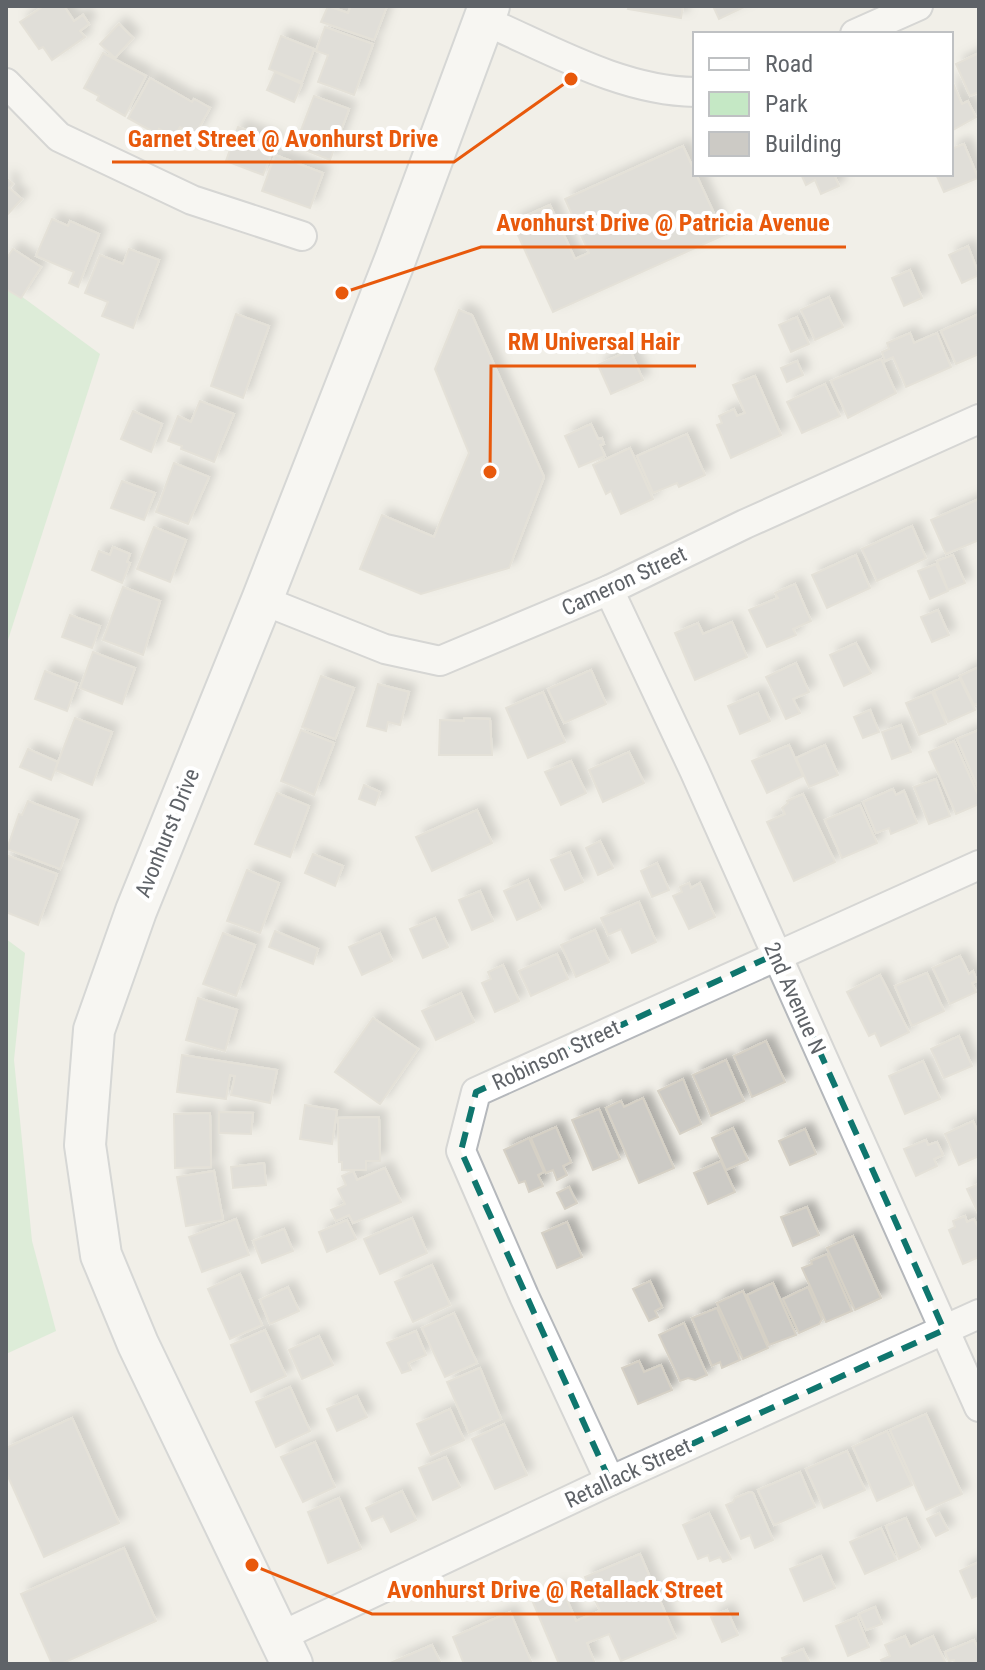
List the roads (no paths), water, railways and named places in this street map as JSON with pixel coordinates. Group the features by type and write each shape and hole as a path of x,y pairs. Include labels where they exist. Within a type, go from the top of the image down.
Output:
{"street":[{"path":"860,32 918,6"},
{"path":"486,13 608,74 655,89 693,92"},
{"name":"Avonhurst Drive","path":"286,1651 138,1344 101,1255 85,1145 94,1030 136,911 395,260 486,13"},
{"path":"6,83 59,137 192,200 302,236"},
{"name":"Cameron Street","path":"262,600 385,649 440,661 609,590 745,524 979,419"},
{"name":"2nd Avenue N","path":"609,590 979,1407"},
{"name":"Robinson Street","path":"610,1481 461,1151 476,1092 979,865"},
{"name":"Retallack Street","path":"286,1651 610,1481 979,1314"}],"place":[{"name":"Garnet Street @ Avonhurst Drive","path":"571,79"},
{"name":"Avonhurst Drive @ Patricia Avenue","path":"342,293"},
{"name":"RM Universal Hair","path":"490,472"},
{"name":"Avonhurst Drive @ Retallack Street","path":"252,1565"}]}
